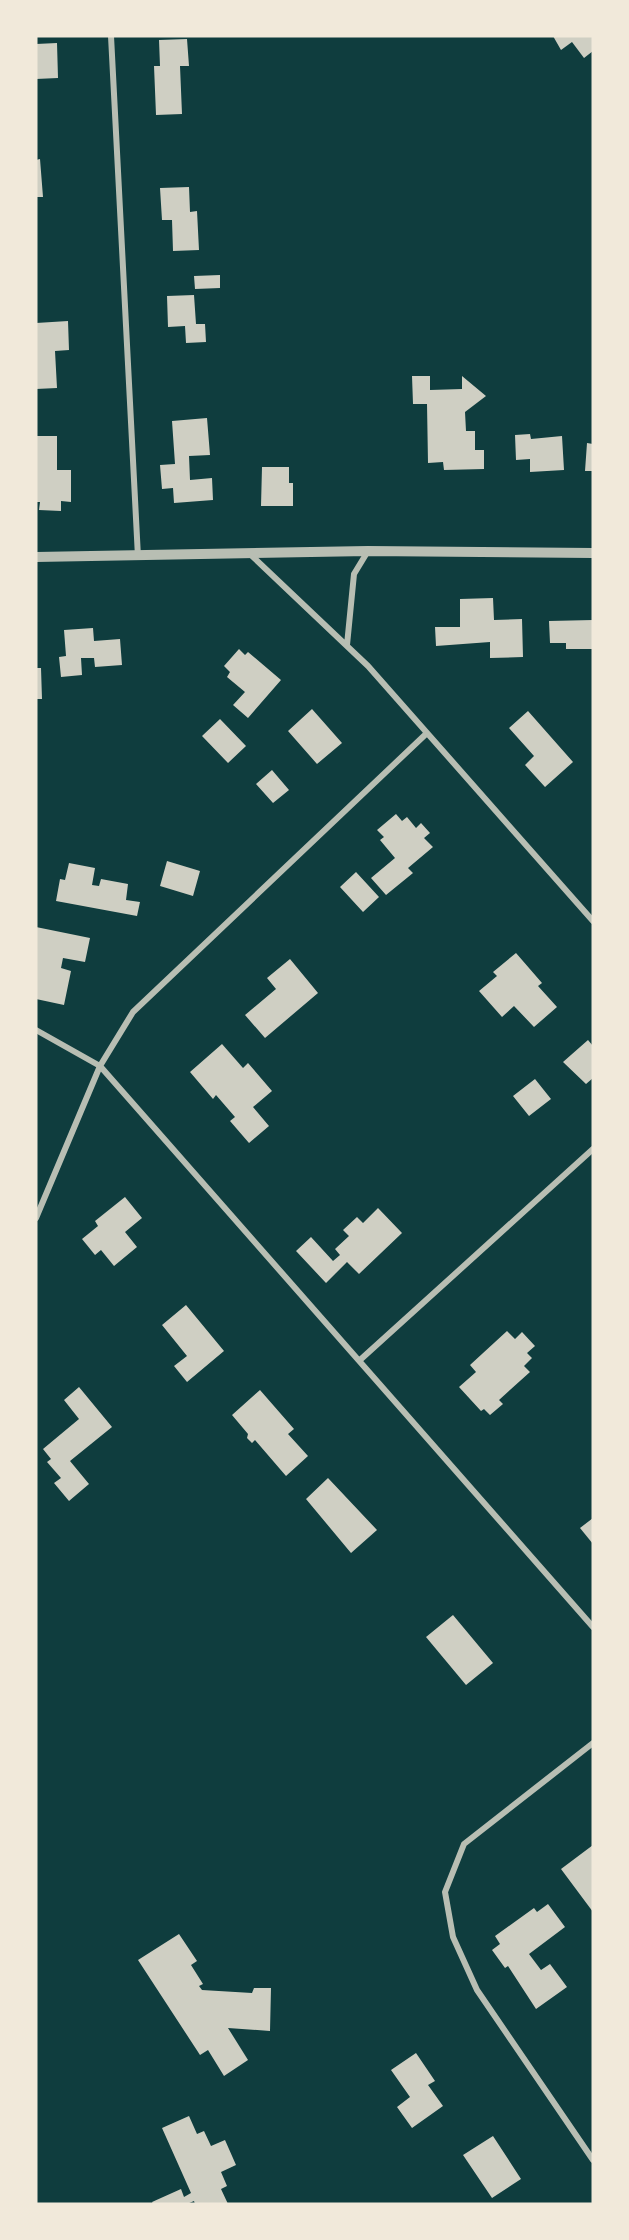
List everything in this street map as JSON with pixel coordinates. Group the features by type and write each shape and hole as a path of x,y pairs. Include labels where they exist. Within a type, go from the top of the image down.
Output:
{"street":[{"path":"111,36 138,557"},
{"path":"36,557 368,552 593,553"},
{"path":"347,645 354,574 368,552"},
{"path":"250,554 347,645 593,921"},
{"path":"36,1218 100,1066 133,1012 427,733"},
{"path":"36,1030 100,1066 593,1627"},
{"path":"360,1360 593,1149"},
{"path":"593,1743 464,1844 445,1892 453,1937 477,1990 593,2160"}],"building":[{"path":"553,36 593,36 593,51 584,58 572,42 561,50"},
{"path":"187,39 189,66 180,66 182,114 156,115 154,66 160,66 159,40"},
{"path":"57,43 58,78 36,79 36,44"},
{"path":"40,159 43,197 36,197 36,160"},
{"path":"189,187 190,212 197,211 199,250 173,251 172,220 162,220 160,188"},
{"path":"220,275 220,288 195,289 194,276"},
{"path":"194,295 196,324 205,324 206,342 186,343 185,326 168,327 167,296"},
{"path":"68,321 69,350 55,351 57,388 36,389 36,323"},
{"path":"412,376 430,376 430,390 462,389 462,376 486,396 465,412 466,431 475,431 475,450 484,450 484,469 444,470 443,462 428,463 427,404 413,404"},
{"path":"207,418 210,455 189,456 190,480 212,478 213,500 174,503 173,488 162,489 160,465 175,464 172,421"},
{"path":"530,434 531,439 562,436 564,470 530,472 530,459 516,460 515,435"},
{"path":"36,436 57,436 57,470 71,470 71,502 61,501 61,511 39,510 40,502 36,502"},
{"path":"587,443 593,444 593,471 585,471"},
{"path":"262,467 289,467 289,483 293,483 293,506 261,506"},
{"path":"493,598 494,620 522,619 523,657 490,658 490,642 436,646 435,627 460,627 460,599"},
{"path":"593,620 593,649 566,649 566,643 550,643 549,621"},
{"path":"93,628 94,641 120,639 122,665 95,667 94,658 81,658 82,675 61,677 59,657 66,656 64,630"},
{"path":"239,649 245,655 248,652 281,680 248,718 233,705 245,692 227,677 230,672 224,666"},
{"path":"36,668 41,668 42,699 36,699"},
{"path":"312,709 342,743 317,764 288,731"},
{"path":"528,711 573,762 545,787 525,765 534,756 509,728"},
{"path":"220,719 246,746 228,763 202,736"},
{"path":"272,770 289,790 273,803 256,784"},
{"path":"396,814 402,821 407,817 416,828 421,823 430,833 424,838 433,847 408,868 413,873 386,895 371,878 395,858 380,840 384,837 377,830"},
{"path":"167,861 200,871 193,896 160,886"},
{"path":"69,863 95,868 92,885 99,886 101,879 128,884 126,900 140,902 137,916 56,901 60,879 65,880"},
{"path":"356,872 379,897 363,912 340,887"},
{"path":"36,927 90,938 85,962 63,958 61,968 71,971 64,1005 36,999"},
{"path":"516,953 542,983 538,986 557,1007 534,1027 514,1006 502,1017 479,991 497,976 493,972"},
{"path":"290,959 318,993 265,1038 245,1015 276,989 267,978"},
{"path":"588,1040 593,1046 593,1078 586,1084 563,1062"},
{"path":"222,1044 243,1068 248,1063 272,1091 253,1107 269,1126 249,1143 230,1121 235,1117 216,1095 213,1099 190,1072"},
{"path":"535,1079 551,1099 529,1116 513,1096"},
{"path":"125,1197 142,1218 125,1232 137,1247 114,1266 101,1250 95,1255 82,1239 98,1226 95,1221"},
{"path":"378,1208 402,1233 359,1274 347,1262 326,1283 296,1251 311,1237 333,1261 340,1255 335,1249 349,1236 343,1230 357,1217 363,1223"},
{"path":"186,1305 224,1351 187,1382 174,1366 187,1356 162,1325"},
{"path":"507,1331 515,1339 522,1332 535,1346 527,1353 532,1358 524,1366 530,1372 499,1400 503,1404 490,1415 484,1409 481,1411 459,1387 476,1372 470,1365"},
{"path":"79,1387 112,1427 70,1461 89,1484 69,1501 54,1483 61,1478 47,1462 51,1459 43,1449 79,1419 64,1400"},
{"path":"260,1390 294,1429 288,1434 308,1456 286,1476 255,1440 252,1443 247,1438 248,1434 232,1415"},
{"path":"328,1478 377,1530 351,1553 306,1499"},
{"path":"593,1518 593,1544 580,1528"},
{"path":"453,1615 493,1663 466,1685 426,1637"},
{"path":"593,1845 593,1912 561,1869"},
{"path":"548,1904 565,1927 529,1954 541,1970 550,1964 567,1987 536,2009 508,1966 505,1968 492,1950 500,1944 495,1936 534,1908 537,1912"},
{"path":"179,1934 197,1961 191,1965 203,1984 199,1986 202,1990 252,1993 254,1988 271,1988 270,2031 228,2028 248,2060 224,2076 208,2050 200,2055 138,1960"},
{"path":"416,2053 435,2081 428,2085 443,2106 412,2128 397,2107 410,2097 391,2070"},
{"path":"189,2116 197,2134 204,2131 211,2146 225,2140 236,2165 221,2172 227,2186 221,2189 228,2204 195,2204 194,2201 187,2204 153,2204 152,2202 181,2189 184,2197 191,2193 162,2128"},
{"path":"493,2136 521,2179 492,2198 463,2155"}]}
